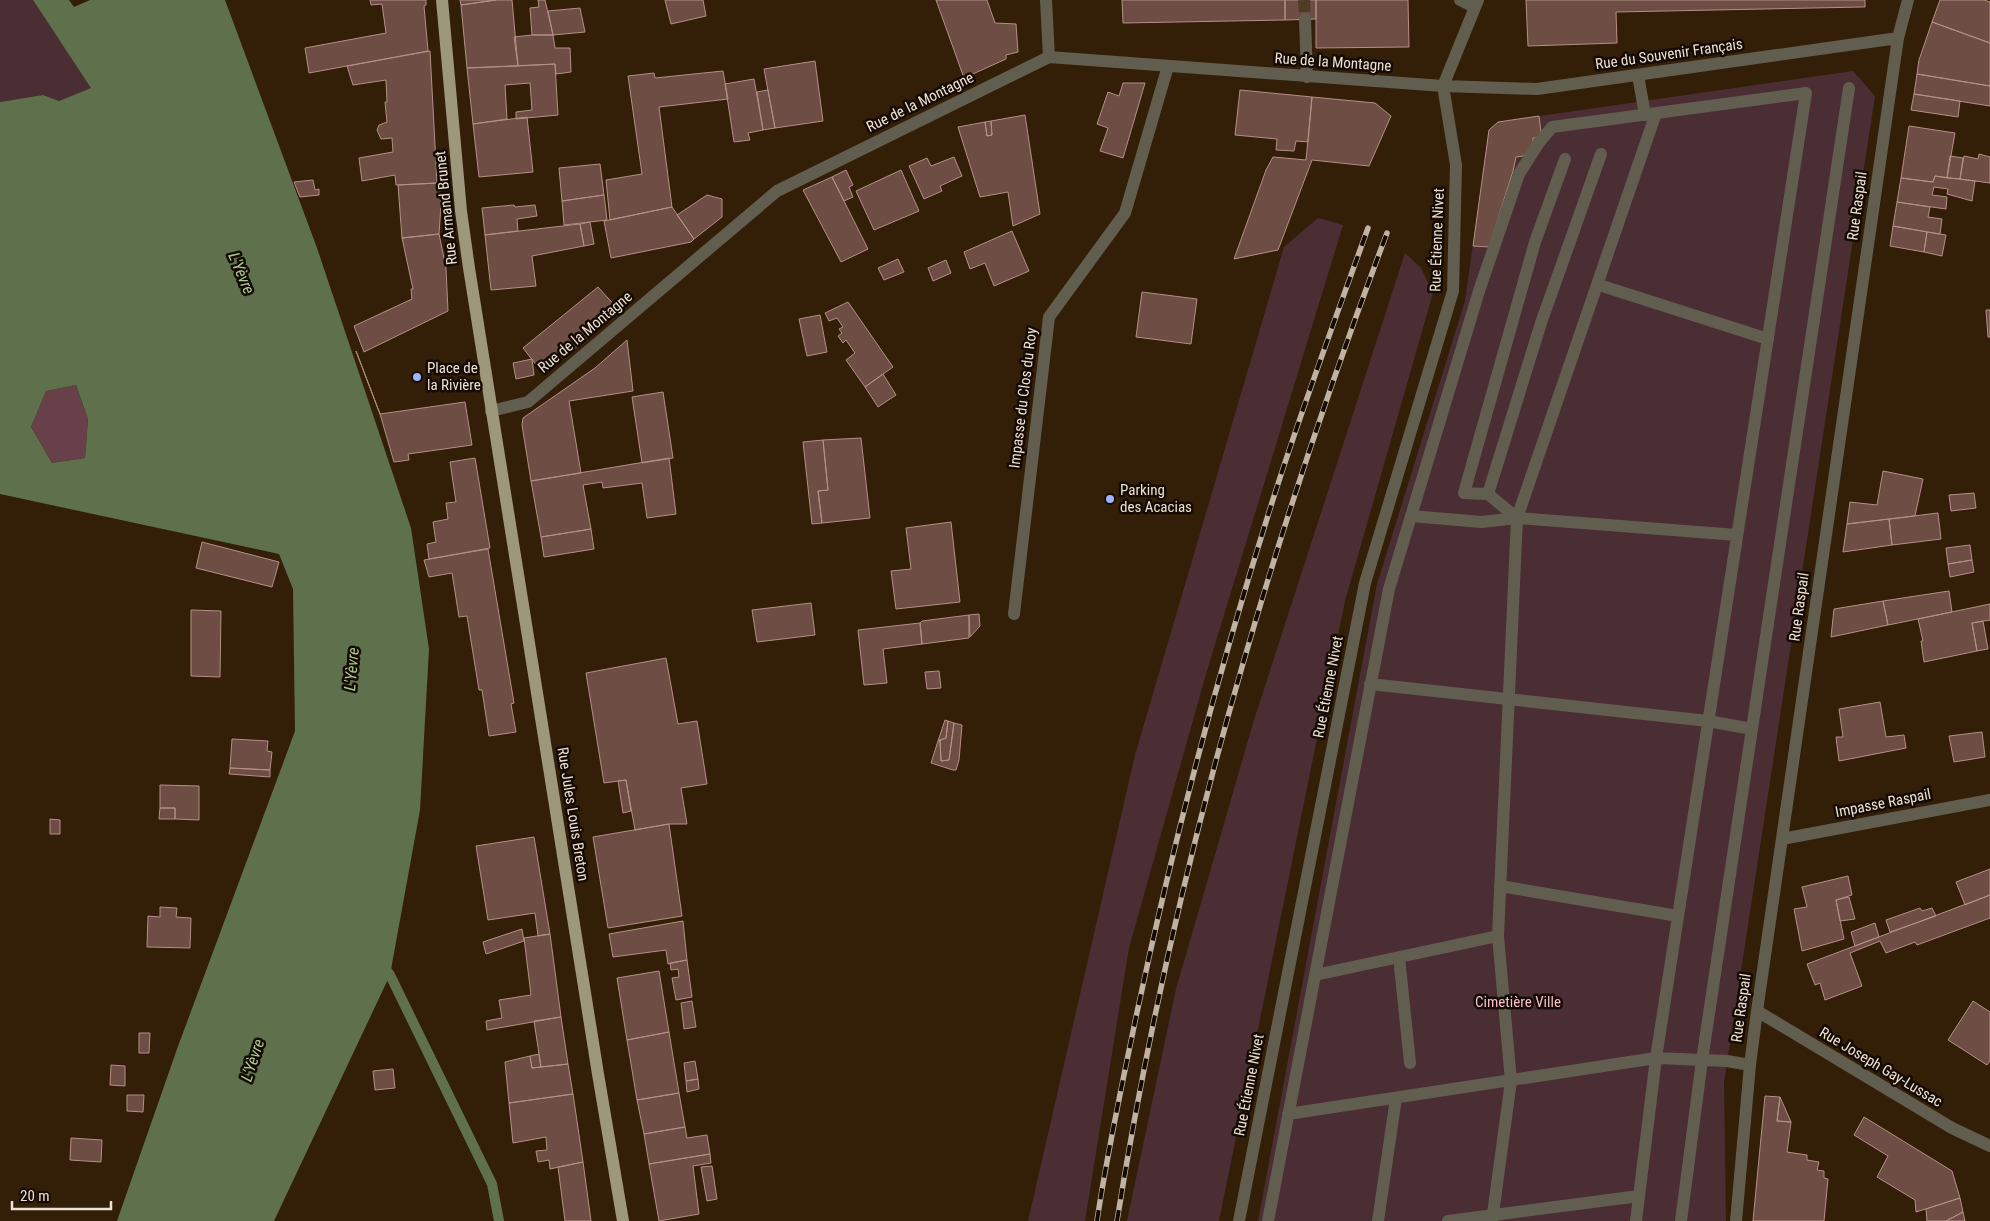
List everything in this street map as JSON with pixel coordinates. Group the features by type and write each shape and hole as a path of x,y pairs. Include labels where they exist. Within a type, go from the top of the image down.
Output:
{"main road":[{"name":"Rue Armand Brunet","path":"442,0 461,211 491,411"},
{"name":"Rue Jules Louis Breton","path":"491,411 623,1221"}],"street":[{"path":"1046,0 1049,56"},
{"path":"1443,86 1476,4 1460,0"},
{"name":"Rue Raspail","path":"1736,1221 1757,1011 1898,38 1908,0"},
{"path":"1305,19 1307,77"},
{"name":"Rue du Souvenir Français","path":"1443,86 1538,89 1898,38"},
{"name":"Rue de la Montagne","path":"491,411 528,402 777,190 1049,56 1443,86"},
{"name":"Impasse du Clos du Roy","path":"1014,614 1049,317 1125,213 1168,66"},
{"path":"1493,1218 1511,1081 1498,936 1517,518 1598,285 1650,114 1638,75"},
{"name":"Rue Étienne Nivet","path":"1238,1221 1365,583 1453,291 1456,165 1443,86"},
{"path":"1681,1221 1702,1060 1850,88"},
{"path":"1268,1221 1389,589 1479,290 1519,174 1538,144 1552,127 1806,93 1656,1058 1636,1221"},
{"path":"1488,494 1541,323 1601,154"},
{"path":"1517,518 1488,494 1464,493 1536,242 1565,159"},
{"path":"1598,285 1768,339"},
{"path":"1410,516 1482,522 1517,518 1738,536"},
{"path":"1370,684 1708,721 1752,729"},
{"name":"Impasse Raspail","path":"1782,839 1990,800"},
{"path":"1500,886 1678,916"},
{"path":"1315,975 1498,936"},
{"path":"1400,957 1410,1063"},
{"name":"Rue Joseph Gay-Lussac","path":"1757,1011 1952,1128 1990,1146"},
{"path":"1288,1114 1656,1058 1702,1060 1750,1066"},
{"path":"1378,1221 1396,1098"},
{"path":"1448,1221 1493,1218 1639,1196"}],"green space":[{"path":"0,0 33,0 92,88 59,101 43,95 0,102"},
{"name":"Cimetière Ville","path":"1853,71 1875,96 1724,1082 1726,1221 1258,1221 1377,584 1465,301 1489,130 1498,122"},
{"path":"1318,218 1343,225 1206,674 1129,948 1085,1221 1028,1221 1135,755 1284,247"},
{"path":"1405,253 1421,268 1433,293 1345,601 1219,1221 1127,1221 1176,989 1254,720"}],"shaded area":[{"path":"76,385 88,419 85,458 52,463 31,427 46,391"}],"water":[{"name":"L'Yèvre","path":"33,0 69,0 74,7 90,0 225,0 317,248 411,528 429,649 420,810 390,975 274,1221 117,1221 177,1049 295,731 293,589 279,554 0,494 0,102 43,95 59,101 91,88","holes":["76,385 88,419 85,458 52,463 31,427 46,391"]}],"building":[{"path":"370,0 426,0 426,5 424,6 428,51 309,73 305,48 386,33 382,4 371,5"},
{"path":"460,0 496,0 461,5"},
{"path":"496,0 512,0 518,66 467,68 461,5"},
{"path":"538,0 545,0 553,35 532,35 530,8 539,7"},
{"path":"665,0 703,0 706,16 671,24"},
{"path":"936,0 987,0 995,23 1016,24 1018,52 1006,55 1006,59 964,78"},
{"path":"1122,0 1285,0 1285,20 1123,23"},
{"path":"1285,0 1316,0 1316,19 1285,20"},
{"path":"1316,0 1408,0 1409,47 1316,48"},
{"path":"1526,0 1865,0 1865,7 1616,12 1617,43 1528,46"},
{"path":"1940,0 1984,0 1990,2 1990,43 1932,22"},
{"path":"580,8 585,32 553,35 548,11"},
{"path":"1932,22 1990,43 1990,86 1917,74 1919,60"},
{"path":"553,35 555,48 570,48 571,72 556,74 555,64 518,66 514,37"},
{"path":"430,51 437,183 396,185 395,175 362,181 359,158 393,152 392,138 381,139 377,130 379,125 387,122 385,102 387,102 386,80 353,85 347,66"},
{"path":"815,61 823,121 775,128 764,69"},
{"path":"555,64 558,115 516,119 516,112 532,110 530,83 505,85 507,119 473,124 467,68"},
{"path":"723,71 728,99 659,107 672,207 610,220 606,180 642,174 628,76 654,73 655,78"},
{"path":"1917,74 1990,86 1990,106 1914,94"},
{"path":"754,79 763,130 748,133 750,140 734,142 725,84"},
{"path":"1123,83 1145,83 1123,158 1100,151 1108,128 1097,124 1108,92 1119,96"},
{"path":"768,90 775,128 763,130 757,92"},
{"path":"1240,90 1312,97 1308,142 1296,141 1294,151 1276,150 1277,139 1235,135"},
{"path":"1914,94 1960,101 1958,117 1911,110"},
{"path":"1312,97 1375,103 1391,116 1369,166 1312,160 1278,250 1234,259 1266,170 1273,157 1306,160"},
{"path":"1025,115 1040,214 1013,226 1008,192 980,197 958,127 985,122 987,136 992,135 991,121"},
{"path":"1539,116 1541,132 1539,138 1533,138 1533,151 1530,155 1516,157 1489,247 1473,246 1489,130 1498,122"},
{"path":"527,117 533,172 479,177 473,124"},
{"path":"991,121 992,135 987,136 985,122"},
{"path":"1909,126 1955,133 1947,178 1935,176 1933,182 1901,178"},
{"path":"1979,154 1990,157 1990,183 1960,179 1964,156 1978,159"},
{"path":"1950,156 1963,158 1960,179 1947,178"},
{"path":"954,157 962,176 940,186 942,191 924,199 909,166 927,158 931,166"},
{"path":"600,164 604,195 562,201 559,168"},
{"path":"846,170 853,185 849,187 853,197 844,201 832,177"},
{"path":"901,170 919,211 874,230 856,191"},
{"path":"1935,176 1975,181 1972,201 1947,194 1948,189 1934,187 1932,195 1947,197 1946,209 1897,202 1901,178 1933,182"},
{"path":"832,177 868,249 841,262 803,190"},
{"path":"313,180 315,190 319,189 319,195 300,197 294,182"},
{"path":"439,183 441,204 439,234 402,238 398,185"},
{"path":"604,195 607,220 564,225 562,201"},
{"path":"707,195 722,199 722,217 694,239 677,215"},
{"path":"1897,202 1930,207 1928,217 1942,219 1940,234 1893,226"},
{"path":"514,205 515,207 535,205 537,216 517,219 518,231 485,235 482,208"},
{"path":"672,207 694,239 691,242 611,258 604,221"},
{"path":"590,222 594,244 584,246 580,224"},
{"path":"580,224 584,246 532,256 536,286 491,290 485,235"},
{"path":"1893,226 1927,232 1924,252 1890,246"},
{"path":"1012,231 1029,271 994,286 985,263 970,269 964,252"},
{"path":"1927,232 1946,235 1942,256 1924,252"},
{"path":"439,234 446,268 448,311 364,352 354,326 412,299 411,289 413,289 402,238"},
{"path":"898,259 904,272 884,280 878,268"},
{"path":"946,260 951,273 933,281 928,268"},
{"path":"598,287 618,309 578,346 541,371 523,348"},
{"path":"1142,292 1197,299 1191,344 1136,337"},
{"path":"848,302 893,367 865,387 846,360 855,353 846,340 843,343 838,336 842,333 839,329 843,327 837,318 829,321 825,313"},
{"path":"1986,310 1990,310 1990,337 1988,337"},
{"path":"820,315 827,352 807,356 799,319"},
{"path":"627,340 633,391 569,401 581,473 531,481 522,425 523,418 595,368"},
{"path":"532,359 534,375 516,379 513,363"},
{"path":"883,374 896,395 878,407 865,387"},
{"path":"663,392 673,458 642,463 632,397"},
{"path":"465,402 472,445 408,454 409,460 394,462 380,414"},
{"path":"861,438 870,518 822,523 818,491 828,490 823,440"},
{"path":"823,440 828,490 818,491 822,523 812,524 803,442"},
{"path":"475,458 490,548 429,559 427,544 436,542 433,522 448,519 446,503 456,502 450,462"},
{"path":"669,458 676,514 647,518 642,483 603,488 602,482 583,485 591,529 541,537 531,481"},
{"path":"1883,471 1923,479 1915,516 1847,524 1850,502 1877,505"},
{"path":"1974,493 1976,508 1951,511 1949,495"},
{"path":"1938,513 1941,539 1892,545 1889,519"},
{"path":"1889,519 1892,545 1843,552 1847,524"},
{"path":"951,522 960,602 896,609 891,571 911,569 906,528"},
{"path":"591,529 594,549 544,557 541,537"},
{"path":"202,542 279,562 272,587 196,568"},
{"path":"1970,545 1972,560 1948,564 1946,548"},
{"path":"488,549 514,703 511,704 516,732 489,736 482,690 479,690 467,616 459,617 452,573 429,577 424,560"},
{"path":"1972,560 1974,572 1950,577 1948,564"},
{"path":"1949,591 1952,612 1888,625 1883,601"},
{"path":"1883,601 1888,625 1831,637 1834,609"},
{"path":"811,603 815,635 757,642 752,610"},
{"path":"1990,604 1990,620 1972,623 1977,651 1924,662 1921,641 1923,641 1918,619"},
{"path":"191,610 221,611 220,677 191,676"},
{"path":"979,614 980,626 970,637 969,615"},
{"path":"969,615 969,638 922,644 920,623 922,621"},
{"path":"1983,621 1988,649 1977,651 1972,623"},
{"path":"920,623 922,644 883,649 887,683 864,685 858,630"},
{"path":"666,658 678,724 697,721 707,784 681,788 687,824 669,824 635,830 626,780 604,783 586,673"},
{"path":"939,671 941,688 927,689 925,672"},
{"path":"1880,702 1886,737 1904,735 1906,748 1839,761 1836,737 1843,737 1839,709"},
{"path":"945,720 948,721 946,738 938,741"},
{"path":"948,721 954,723 949,760 941,761 940,740 946,738"},
{"path":"954,723 962,725 959,760 956,770 931,763 940,740 941,761 949,760"},
{"path":"1982,732 1985,757 1954,762 1949,736"},
{"path":"232,739 268,741 267,751 272,752 270,770 230,768"},
{"path":"230,768 270,770 270,777 229,774"},
{"path":"626,780 631,811 623,813 618,781"},
{"path":"160,785 199,786 199,820 175,819 175,808 160,808"},
{"path":"160,808 175,808 175,819 159,819"},
{"path":"50,819 60,820 60,834 50,834"},
{"path":"669,824 682,916 608,928 593,837"},
{"path":"534,837 550,934 538,936 535,913 488,920 476,846"},
{"path":"1990,869 1990,895 1965,905 1956,882"},
{"path":"1848,876 1852,895 1836,900 1844,939 1802,951 1794,909 1807,907 1802,887"},
{"path":"1990,895 1990,918 1917,945 1915,942 1886,953 1880,941 1850,953 1862,986 1825,1000 1820,983 1815,985 1807,964"},
{"path":"1849,897 1855,919 1840,921 1836,900"},
{"path":"160,907 177,908 176,917 191,918 190,948 147,947 148,916 160,917"},
{"path":"1920,908 1922,911 1932,908 1936,916 1890,932 1886,920"},
{"path":"683,921 687,960 668,964 666,950 613,957 609,934"},
{"path":"1875,923 1879,937 1855,946 1851,932"},
{"path":"522,929 524,941 486,954 483,942"},
{"path":"550,934 561,1017 487,1030 486,1021 502,1018 499,1000 531,995 524,938"},
{"path":"687,960 692,997 676,1000 672,978 679,977 678,969 671,970 670,963"},
{"path":"659,971 669,1032 627,1040 617,978"},
{"path":"692,1001 696,1027 684,1029 681,1003"},
{"path":"1973,1001 1990,1012 1990,1061 1987,1065 1948,1040"},
{"path":"561,1017 568,1064 541,1067 534,1021"},
{"path":"669,1032 679,1093 637,1100 627,1040"},
{"path":"139,1033 150,1033 149,1053 139,1053"},
{"path":"539,1054 541,1067 532,1068 530,1056"},
{"path":"530,1056 532,1068 568,1064 573,1094 509,1103 505,1062"},
{"path":"695,1061 698,1079 686,1081 684,1063"},
{"path":"111,1065 125,1066 125,1086 110,1085"},
{"path":"393,1069 395,1088 375,1090 373,1071"},
{"path":"698,1079 699,1089 687,1092 686,1081"},
{"path":"679,1093 685,1127 644,1134 637,1100"},
{"path":"573,1094 583,1162 550,1169 549,1160 538,1162 536,1151 547,1150 546,1137 513,1143 509,1103"},
{"path":"127,1095 144,1095 143,1112 127,1111"},
{"path":"1765,1096 1780,1097 1777,1121 1791,1122 1787,1152 1807,1155 1807,1160 1819,1162 1817,1170 1824,1171 1824,1178 1828,1179 1824,1221 1753,1221"},
{"path":"1780,1097 1791,1122 1777,1121"},
{"path":"1864,1117 1952,1171 1960,1198 1916,1212 1915,1200 1877,1177 1888,1156 1854,1135"},
{"path":"685,1127 687,1138 707,1135 710,1154 649,1164 644,1134"},
{"path":"71,1138 102,1140 101,1162 70,1160"},
{"path":"710,1154 711,1163 693,1166 699,1214 659,1221 649,1164"},
{"path":"583,1162 591,1221 565,1221 558,1167"},
{"path":"712,1166 717,1199 707,1201 701,1167"},
{"path":"1960,1198 1963,1212 1946,1221 1927,1221 1926,1209"},
{"path":"1963,1212 1965,1221 1946,1221"}],"waterway":[{"path":"382,964 390,975 492,1184 499,1221"}],"tunnel":[{"path":"1304,0 1305,19"}],"railway":[{"path":"1097,1221 1115,1119 1166,883 1218,684 1256,552 1288,454 1368,228"},
{"path":"1117,1221 1139,1095 1165,969 1194,844 1227,720 1301,475 1387,233"}],"place":[{"name":"Place de la Rivière","path":"417,377"},
{"name":"Parking des Acacias","path":"1110,499"}]}
